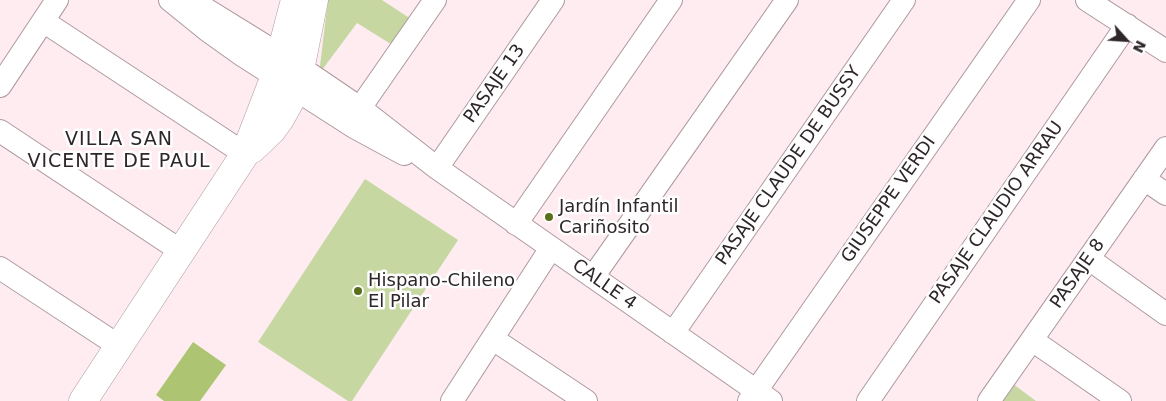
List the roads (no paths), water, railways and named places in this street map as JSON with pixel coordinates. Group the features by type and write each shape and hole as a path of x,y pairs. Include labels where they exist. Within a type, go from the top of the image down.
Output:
{"main road":[{"path":"288,72 295,0"},
{"path":"83,401 245,154 288,72 314,0"}],"street":[{"path":"0,86 57,0"},
{"path":"170,0 214,35 288,72"},
{"path":"191,0 288,72"},
{"path":"360,108 435,0"},
{"name":"PASAJE 13","path":"437,168 553,0"},
{"path":"516,224 671,0"},
{"path":"592,277 787,0"},
{"name":"PASAJE CLAUDE DE BUSSY","path":"673,333 904,0"},
{"name":"GIUSEPPE VERDI","path":"759,398 1029,0"},
{"path":"1087,0 1166,51"},
{"path":"43,21 245,154"},
{"name":"PASAJE CLAUDIO ARRAU","path":"868,401 1127,26"},
{"name":"CALLE 4","path":"288,72 360,108 437,168 673,333 759,398"},
{"name":"CALLE 4","path":"288,72 367,134 437,168"},
{"path":"0,131 181,251"},
{"name":"PASAJE 8","path":"989,401 1166,148"},
{"path":"1144,179 1166,194"},
{"path":"452,401 551,248"},
{"path":"1088,259 1166,314"},
{"path":"0,268 119,346"},
{"path":"493,338 586,401"},
{"path":"1032,340 1120,401"}],"place":[{"name":"Jardín Infantil Cariñosito","path":"549,217"},
{"name":"Hispano-Chileno El Pilar","path":"358,291"}],"district":[{"name":"VILLA SAN VICENTE DE PAUL","path":"119,151"}]}
